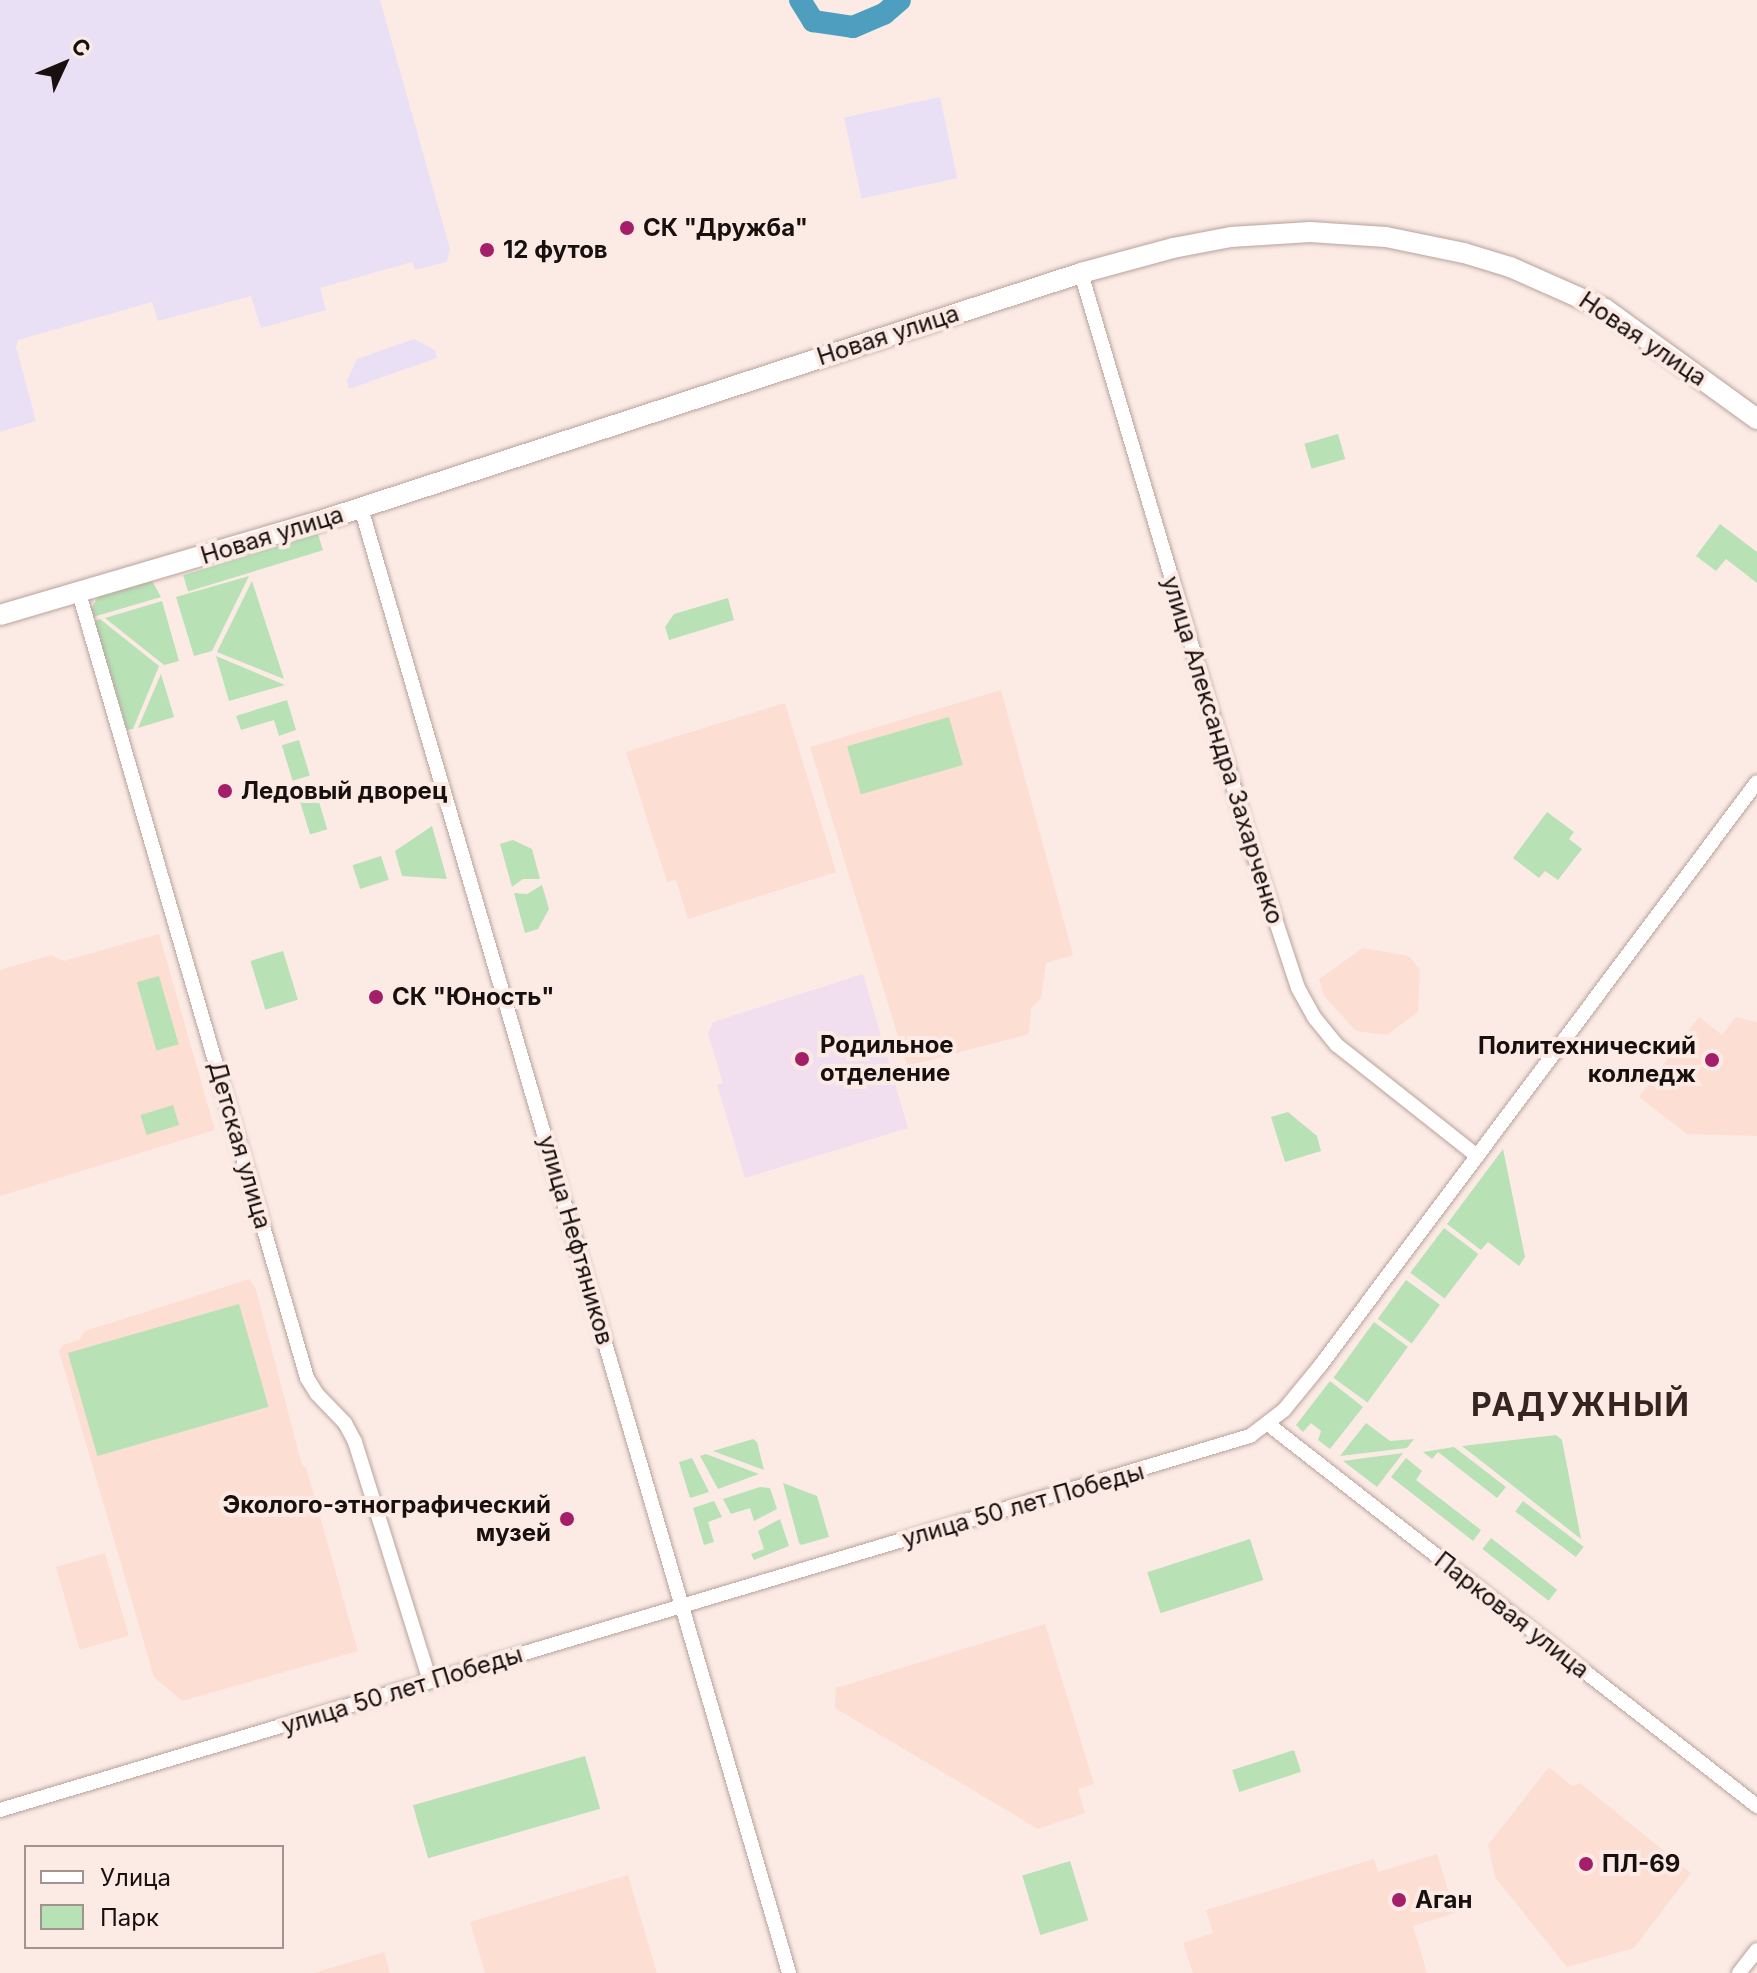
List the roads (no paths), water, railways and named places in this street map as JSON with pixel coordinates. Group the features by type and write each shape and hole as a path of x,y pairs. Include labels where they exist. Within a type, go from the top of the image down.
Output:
{"street":[{"name":"Новая улица","path":"0,615 361,508 1081,273 1192,243 1260,234 1358,235 1441,247 1510,267 1582,297 1623,321 1757,419"},
{"name":"улица Александра Захарченко","path":"1081,273 1254,855 1298,988 1314,1017 1337,1045 1477,1156"},
{"name":"улица Нефтяников","path":"361,508 789,1973"},
{"name":"Детская улица","path":"79,593 307,1378 317,1394 345,1423 355,1442 430,1682"},
{"name":"улица 50 лет Победы","path":"0,1810 682,1605 1233,1444 1268,1424 1302,1388 1757,782"},
{"name":"Парковая улица","path":"1268,1424 1757,1806"},
{"path":"1739,1973 1757,1950"}],"waterway":[{"path":"800,0 813,21 853,27 884,14 900,0"}],"place":[{"name":"СК \"Дружба\"","path":"627,228"},
{"name":"12 футов","path":"487,250"},
{"name":"Ледовый дворец","path":"225,791"},
{"name":"СК \"Юность\"","path":"376,997"},
{"name":"Родильное отделение","path":"802,1059"},
{"name":"Политехнический колледж","path":"1712,1060"},
{"name":"Эколого-этнографический музей","path":"567,1519"},
{"name":"ПЛ-69","path":"1586,1864"},
{"name":"Аган","path":"1399,1900"}],"district":[{"name":"РАДУЖНЫЙ","path":"1581,1405"}]}
